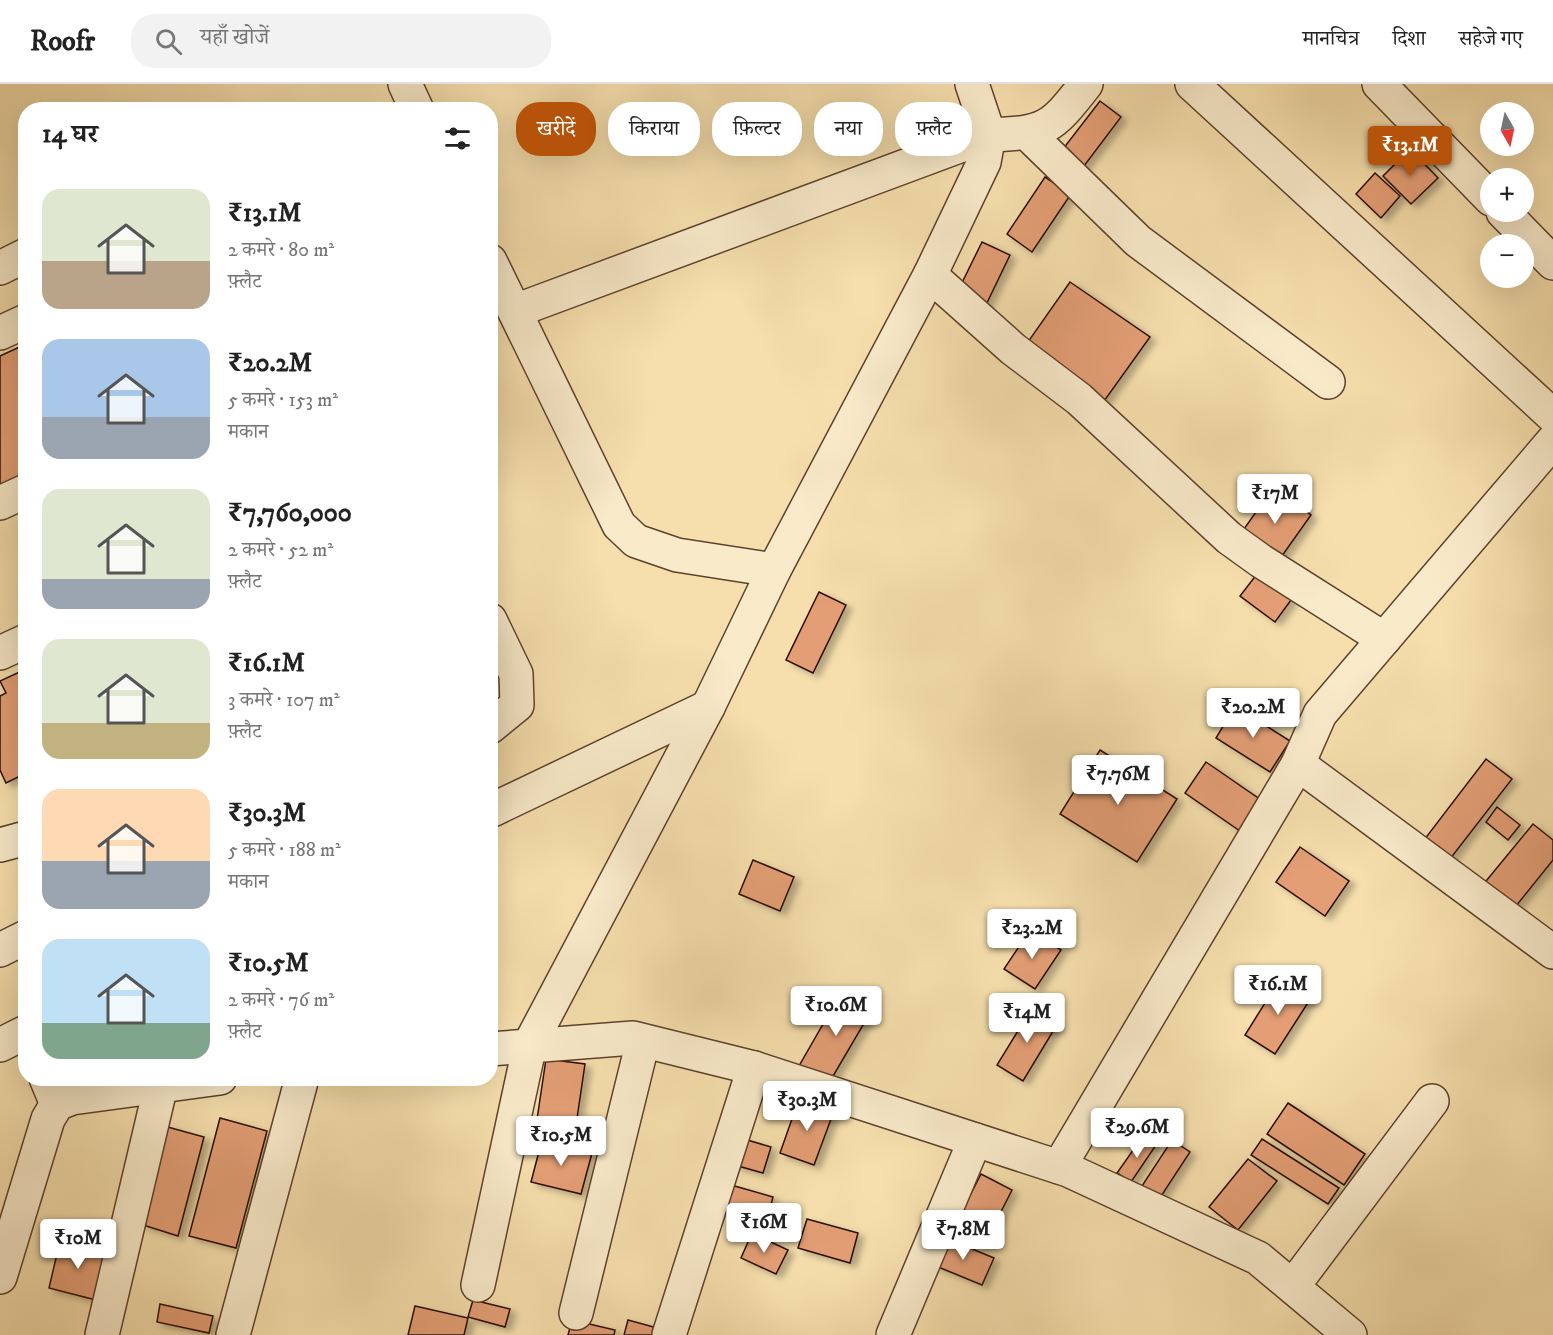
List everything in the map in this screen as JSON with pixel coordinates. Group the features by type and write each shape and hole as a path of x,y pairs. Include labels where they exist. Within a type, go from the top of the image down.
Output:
{"street":[{"path":"405,84 413,102"},
{"path":"478,1285 530,1044 708,707 774,570 930,275 984,162 989,135 972,84"},
{"path":"515,311 989,135 1028,134 1049,125 1086,84"},
{"path":"1192,84 1553,416"},
{"path":"1379,84 1480,188"},
{"path":"1028,134 1138,241 1328,382"},
{"path":"1513,222 1553,263"},
{"path":"0,268 18,259"},
{"path":"930,275 1012,349 1079,399 1229,538 1384,639"},
{"path":"498,277 619,525 636,541 677,555 774,570"},
{"path":"0,333 18,325"},
{"path":"1059,1167 1298,764 1320,714 1553,441"},
{"path":"0,503 18,495"},
{"path":"498,637 516,674 517,705 498,720"},
{"path":"0,653 18,645"},
{"path":"498,807 708,707"},
{"path":"1298,764 1553,952"},
{"path":"0,845 18,840"},
{"path":"0,950 18,942"},
{"path":"0,1045 18,1036"},
{"path":"498,1048 633,1038 754,1068 1059,1167 1258,1258 1350,1335"},
{"path":"576,1313 643,1041"},
{"path":"669,1335 754,1068"},
{"path":"0,1277 48,1119 51,1091 72,1098 154,1086"},
{"path":"102,1335 161,1086"},
{"path":"233,1335 300,1086"},
{"path":"1293,1286 1432,1101"},
{"path":"893,1335 975,1140"}],"building":[{"path":"1100,101 1121,117 1078,174 1056,158"},
{"path":"1410,149 1438,178 1411,204 1383,176"},
{"path":"1375,173 1400,196 1381,218 1356,194"},
{"path":"1045,177 1071,194 1032,252 1007,234"},
{"path":"982,242 1010,255 984,309 956,295"},
{"path":"1070,282 1150,337 1102,404 1023,349"},
{"path":"18,348 18,478 11,482 0,496 0,356"},
{"path":"1273,488 1311,515 1277,563 1239,536"},
{"path":"1260,570 1294,596 1275,622 1240,596"},
{"path":"819,592 846,605 813,673 786,660"},
{"path":"18,673 18,777 6,783 0,770 0,696 6,693 0,681"},
{"path":"1235,706 1290,741 1270,772 1216,738"},
{"path":"1100,750 1177,799 1137,862 1060,814"},
{"path":"1486,759 1512,779 1450,859 1424,840"},
{"path":"1206,762 1261,800 1240,831 1185,793"},
{"path":"1497,807 1520,825 1508,840 1486,822"},
{"path":"1533,824 1553,840 1553,860 1512,911 1482,886"},
{"path":"1300,847 1349,881 1325,916 1276,882"},
{"path":"753,860 794,877 780,911 739,894"},
{"path":"1030,930 1061,950 1035,989 1004,969"},
{"path":"1280,979 1311,998 1275,1054 1245,1035"},
{"path":"842,991 873,1008 829,1083 799,1066"},
{"path":"1032,1008 1058,1023 1023,1081 997,1065"},
{"path":"546,1059 585,1064 575,1132 536,1126"},
{"path":"799,1099 834,1111 814,1165 780,1153"},
{"path":"1288,1103 1365,1154 1344,1185 1267,1134"},
{"path":"220,1118 267,1131 236,1248 189,1236"},
{"path":"164,1126 204,1137 178,1236 140,1224"},
{"path":"1143,1136 1156,1145 1131,1182 1117,1173"},
{"path":"744,1139 771,1147 763,1173 731,1164"},
{"path":"1262,1139 1339,1188 1328,1204 1251,1155"},
{"path":"542,1140 592,1153 581,1194 531,1182"},
{"path":"1172,1140 1190,1152 1156,1204 1138,1192"},
{"path":"1248,1159 1277,1181 1238,1230 1209,1207"},
{"path":"981,1174 1012,1190 984,1245 953,1229"},
{"path":"731,1185 773,1197 767,1221 725,1209"},
{"path":"807,1219 858,1233 850,1263 798,1248"},
{"path":"752,1233 788,1250 776,1274 741,1258"},
{"path":"943,1237 994,1258 982,1285 931,1264"},
{"path":"60,1241 108,1252 96,1300 49,1288"},
{"path":"473,1300 510,1309 505,1327 468,1317"},
{"path":"160,1304 213,1316 209,1333 157,1322"},
{"path":"415,1306 468,1318 464,1335 408,1335"},
{"path":"572,1320 615,1330 614,1335 568,1335"},
{"path":"628,1320 661,1329 660,1335 624,1335"}]}
